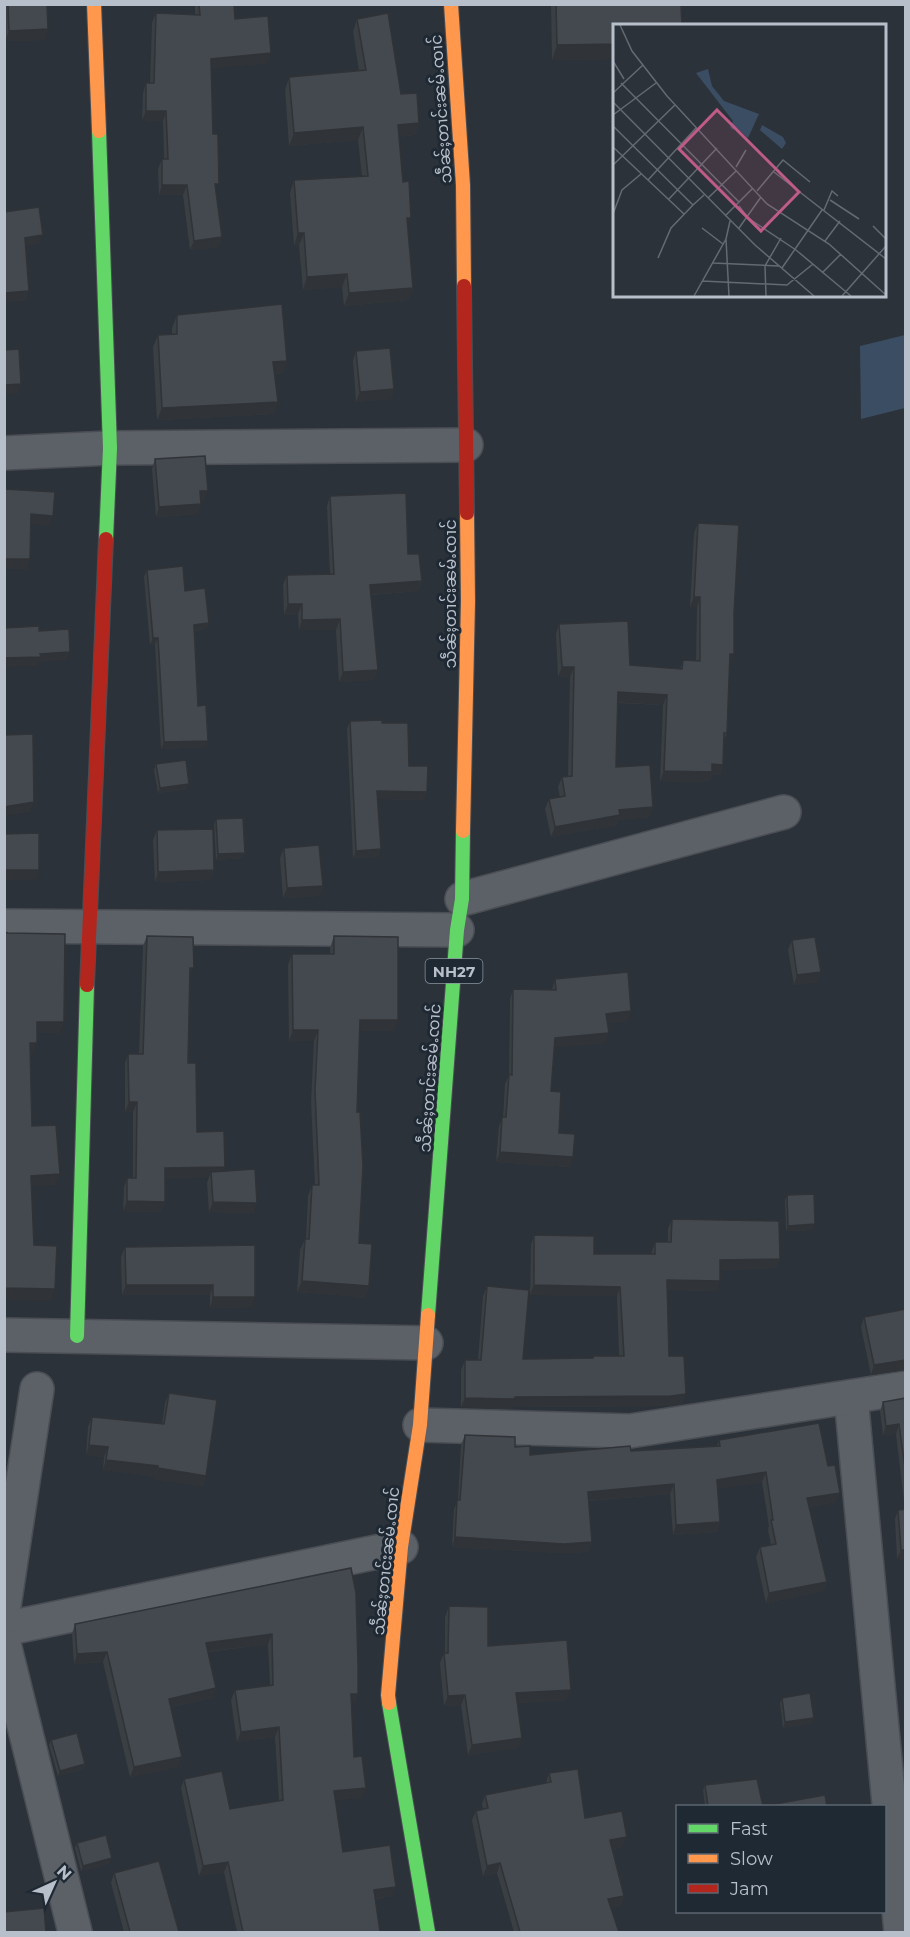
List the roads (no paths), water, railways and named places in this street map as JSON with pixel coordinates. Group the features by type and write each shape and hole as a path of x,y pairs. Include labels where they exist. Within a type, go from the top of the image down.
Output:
{"main road":[{"path":"77,1336 89,927 110,447 94,4"},
{"name":"သဵၼ်ႈတၢင်းၼမ်ႉၸၢင်","path":"428,1932 388,1695 401,1547 420,1425 460,915 468,601 463,185 451,4"}],"street":[{"path":"4,453 110,447 466,446"},
{"path":"4,926 89,927 460,915 784,812"},
{"path":"4,1335 426,1343"},
{"path":"420,1425 630,1431 906,1388"},
{"path":"4,1606 37,1389"},
{"path":"850,1397 895,1771 901,1932"},
{"path":"4,1629 401,1547"},
{"path":"4,1644 75,1932"}],"water":[{"path":"905,335 905,408 861,419 860,346"}]}
